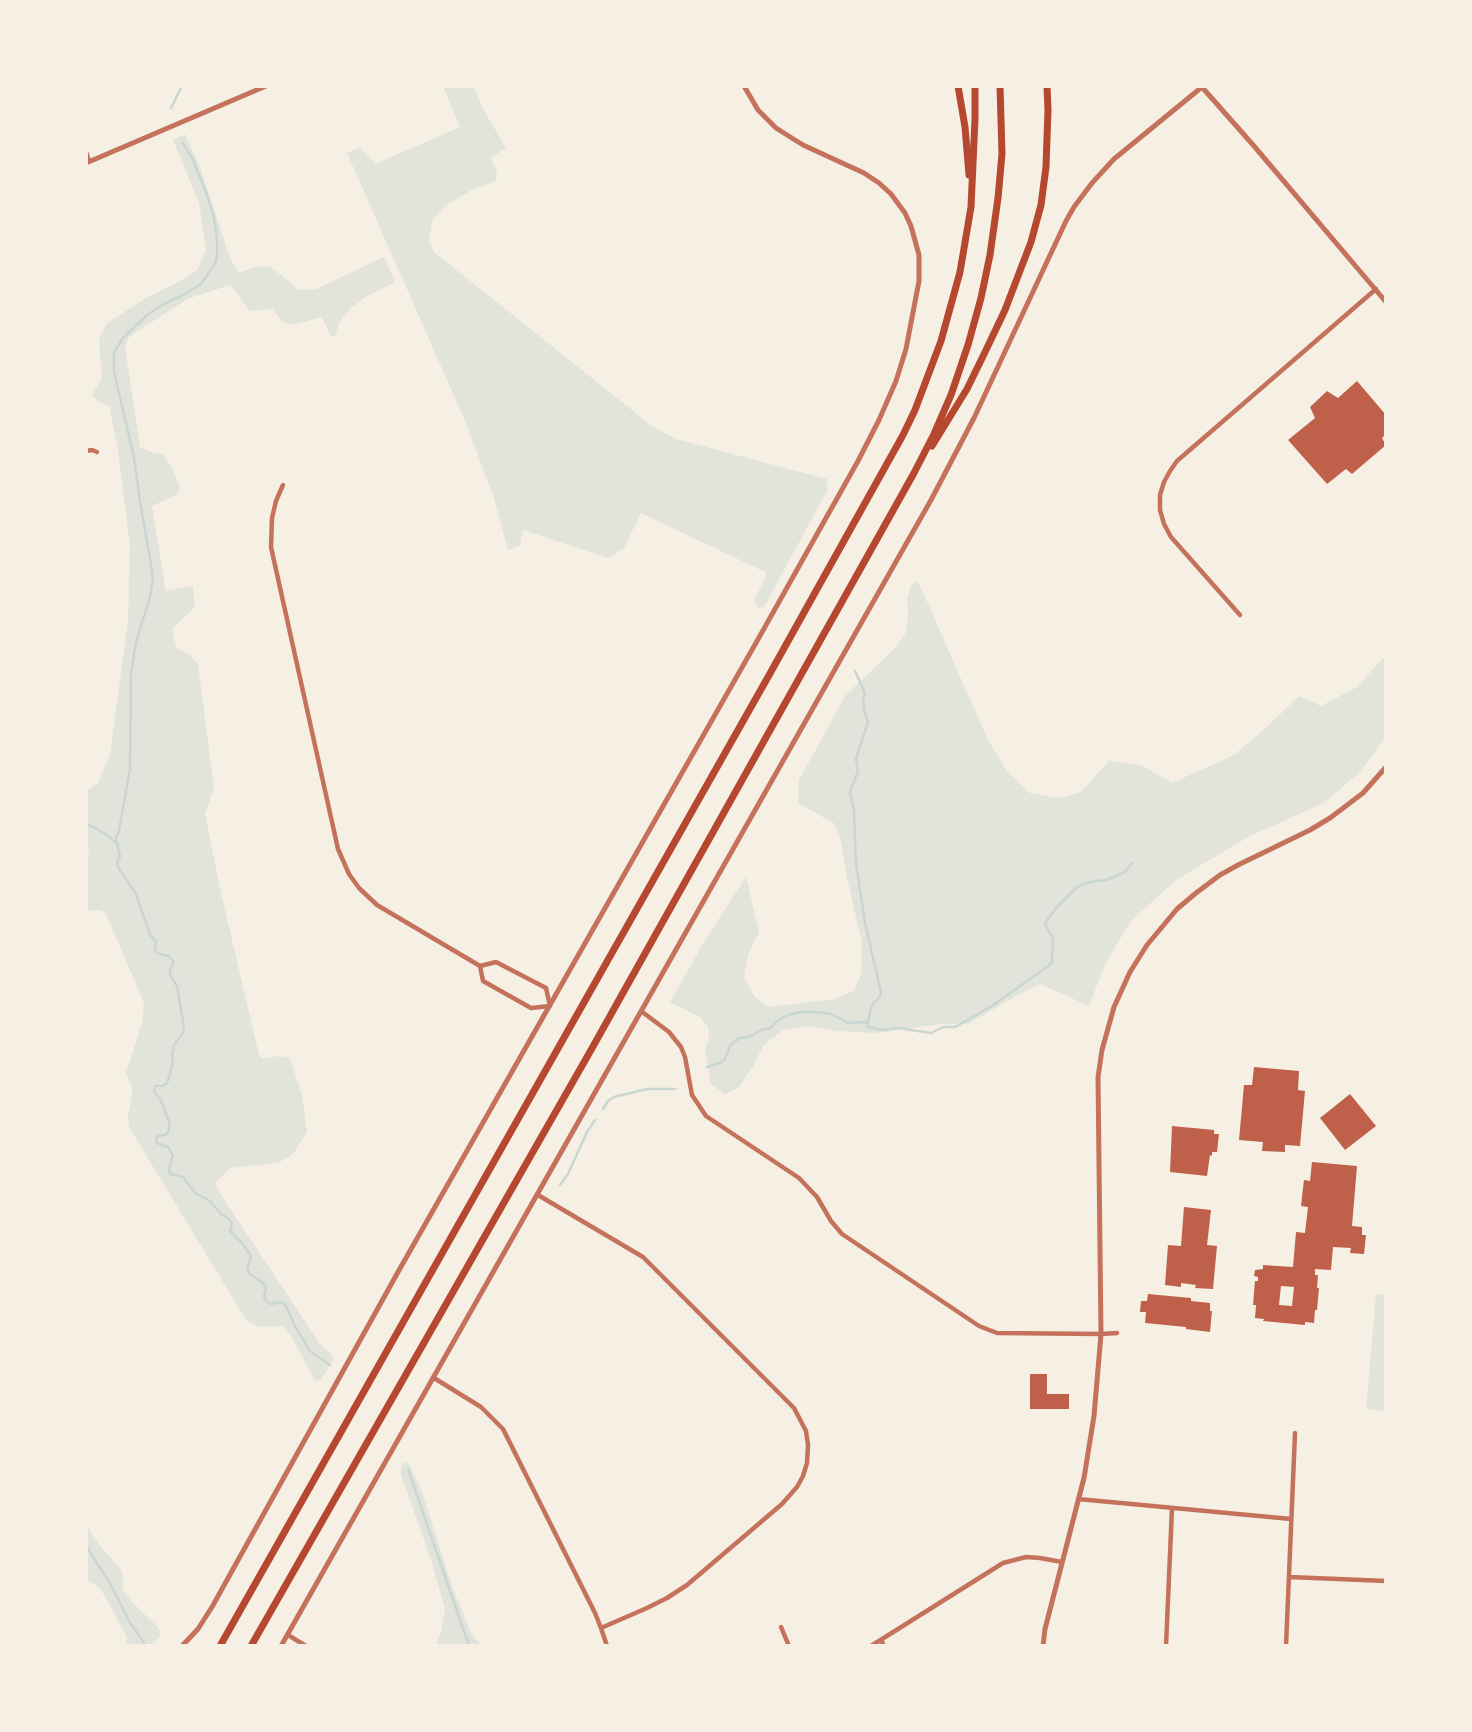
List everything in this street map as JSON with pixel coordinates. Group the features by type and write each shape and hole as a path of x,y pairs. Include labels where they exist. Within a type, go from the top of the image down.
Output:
{"highway":[{"path":"958,86 965,127 971,207"},
{"path":"220,1646 890,460 915,411 941,341 960,272 971,207 975,86"},
{"path":"251,1646 591,1050 934,434 974,326 985,284 999,191 1002,139 1000,86"},
{"path":"914,472 967,389 1005,310 1031,242 1043,192 1048,144 1047,86"}],"street":[{"path":"86,152 87,162 266,86"},
{"path":"183,1646 212,1607 398,1272 858,461 896,381 906,349 919,281 919,255 911,226 899,203 879,183 775,128 758,110 744,86"},
{"path":"281,1646 931,500 974,418 1066,221 1092,183 1114,159 1201,86 1386,302"},
{"path":"1240,615 1171,537 1160,510 1160,495 1164,482 1177,461 1376,289"},
{"path":"86,451 97,452"},
{"path":"283,485 272,518 271,547 338,849 349,874 377,905 480,966 496,962 546,988 550,1006"},
{"path":"1043,1646 1090,1448 1094,1416 1101,1334 1098,1077 1114,1007 1130,972 1154,935 1177,909 1238,865 1330,818 1363,793 1386,767"},
{"path":"480,966 483,981 531,1008 550,1006"},
{"path":"642,1011 662,1025 681,1047 692,1095 706,1116 800,1178 817,1197 842,1234 979,1326 998,1334 1117,1333"},
{"path":"537,1195 643,1257 794,1408 806,1431 807,1464 790,1497 687,1585 657,1603 601,1628"},
{"path":"434,1378 481,1407 503,1429 601,1628 607,1646"},
{"path":"1286,1646 1295,1433"},
{"path":"1078,1499 1291,1518"},
{"path":"1166,1646 1172,1508"},
{"path":"871,1646 1003,1563 1026,1557 1062,1562"},
{"path":"1289,1577 1386,1581"},
{"path":"781,1628 789,1646"},
{"path":"288,1635 306,1646"},
{"path":"881,1640 884,1646"}],"shaded area":[{"path":"443,86 473,86 506,148 491,158 497,173 496,181 472,190 446,205 432,221 429,241 434,252 652,426 676,439 827,479 827,491 764,607 758,608 754,601 767,573 641,513 624,548 608,558 523,530 520,546 508,550 493,495 465,421 347,153 360,147 375,164 460,127"},
{"path":"185,134 201,170 229,255 238,273 269,266 297,290 316,289 384,257 395,282 365,297 351,308 340,321 335,336 331,337 322,317 292,325 283,322 272,309 250,311 230,285 187,299 129,337 125,346 140,447 163,454 180,487 177,495 152,506 166,591 193,586 195,607 172,629 176,647 190,655 198,664 214,788 205,814 219,884 259,1055 263,1059 277,1056 290,1058 302,1095 307,1132 293,1154 278,1163 230,1168 215,1183 320,1344 334,1359 316,1382 283,1326 259,1327 246,1320 129,1127 132,1088 126,1073 142,1023 144,1003 106,914 101,910 86,911 89,849 86,842 86,791 98,783 110,755 128,620 130,545 117,444 109,406 92,395 102,378 99,340 107,323 197,270 206,250 199,203 173,140"},
{"path":"918,581 988,740 1006,770 1030,793 1059,798 1081,792 1109,761 1141,765 1172,783 1234,755 1299,696 1321,706 1357,687 1386,655 1386,736 1359,773 1324,803 1250,836 1176,880 1131,921 1106,962 1089,1006 1040,984 968,1024 941,1024 874,1033 808,1026 783,1030 763,1046 739,1087 725,1095 711,1084 705,1050 709,1038 708,1027 700,1017 670,1002 704,942 746,877 759,932 748,954 744,978 755,997 769,1007 834,999 854,991 861,974 862,943 841,842 835,824 798,803 799,780 845,696 894,649 905,634 907,598 911,585"},
{"path":"1376,1294 1386,1295 1386,1411 1366,1409"},
{"path":"406,1462 421,1489 453,1589 472,1635 483,1646 435,1646 441,1633 445,1609 401,1475 401,1465"},
{"path":"86,1525 121,1569 123,1590 160,1631 160,1637 151,1646 126,1646 127,1637 100,1588 86,1579"}],"building":[{"path":"1357,381 1386,415 1386,434 1382,438 1386,445 1352,474 1346,469 1327,484 1288,440 1315,418 1310,407 1327,391 1338,398"},
{"path":"1254,1067 1299,1071 1298,1090 1305,1091 1300,1146 1285,1145 1285,1152 1262,1151 1263,1142 1239,1140 1244,1085 1252,1085"},
{"path":"1350,1094 1376,1126 1345,1150 1320,1118"},
{"path":"1172,1126 1214,1130 1214,1134 1219,1134 1217,1152 1210,1155 1207,1176 1170,1172"},
{"path":"1312,1162 1357,1166 1352,1226 1362,1227 1362,1235 1366,1235 1364,1254 1350,1253 1351,1248 1333,1247 1331,1270 1315,1269 1319,1288 1314,1323 1305,1322 1305,1325 1263,1321 1264,1319 1255,1318 1256,1305 1253,1305 1255,1281 1258,1281 1258,1277 1254,1276 1255,1270 1263,1269 1263,1265 1293,1267 1296,1232 1305,1233 1308,1207 1301,1206 1304,1180 1310,1181","holes":["1281,1286 1294,1287 1292,1306 1279,1305"]},
{"path":"1184,1207 1211,1210 1207,1245 1217,1246 1213,1289 1195,1288 1196,1285 1181,1283 1181,1287 1165,1285 1168,1245 1181,1246"},
{"path":"1148,1294 1191,1298 1191,1301 1210,1303 1210,1332 1145,1323 1146,1312 1140,1312 1141,1301 1147,1301"},
{"path":"1030,1374 1047,1374 1047,1394 1069,1394 1069,1409 1030,1409"}],"waterway":[{"path":"171,108 182,86"},
{"path":"183,143 193,160 214,217 217,240 215,264 200,285 147,315 123,338 114,353 114,372 134,457 153,580 136,642 131,673 130,769 116,839 120,857 117,862 136,894 150,935 156,941 155,950 159,954 169,956 174,962 170,975 177,986 184,1027 174,1045 173,1063 167,1083 155,1086 154,1090 160,1098 170,1126 167,1134 156,1138 157,1143 168,1147 173,1155 170,1174 183,1177 195,1193 210,1201 229,1219 232,1224 230,1231 251,1256 247,1269 266,1288 264,1297 267,1302 282,1302 310,1351 330,1365"},
{"path":"855,671 865,693 864,711 868,722 856,759 858,771 850,792 854,811 856,864 865,923 881,992 871,1007 867,1027 931,1033 943,1027 955,1027 992,1006 1051,964 1053,939 1045,923 1056,908 1077,887 1125,872 1132,863"},
{"path":"86,823 115,842"},
{"path":"707,1067 725,1059 730,1046 739,1038 769,1029 788,1015 816,1012 831,1014 848,1023 867,1022"},
{"path":"603,1109 614,1097 647,1089 675,1089"},
{"path":"560,1185 595,1120"},
{"path":"408,1469 469,1646"},
{"path":"86,1546 146,1646"}]}
